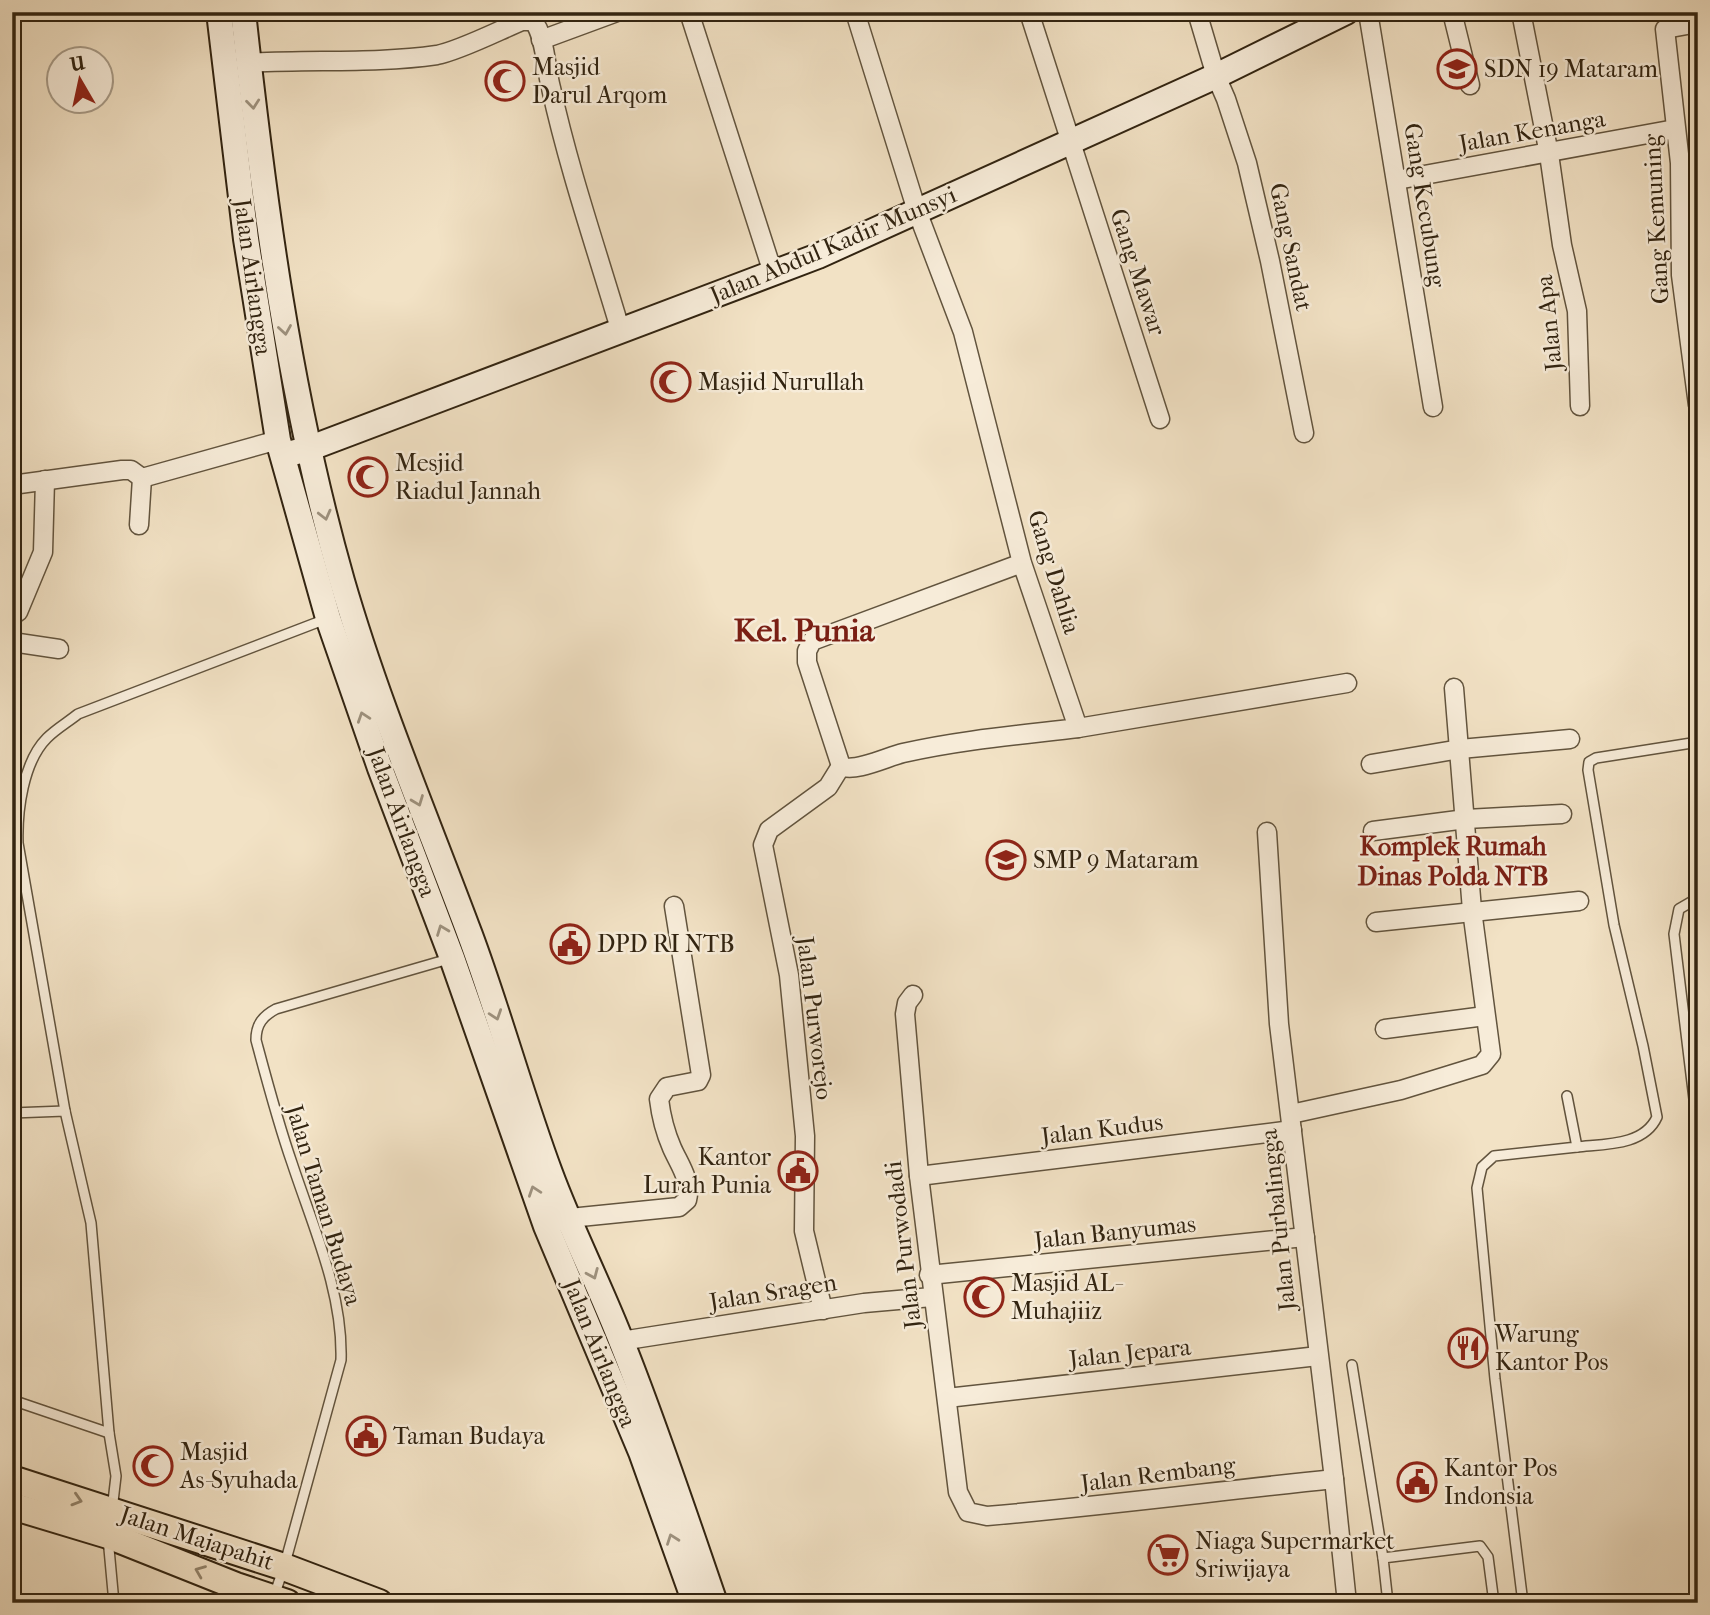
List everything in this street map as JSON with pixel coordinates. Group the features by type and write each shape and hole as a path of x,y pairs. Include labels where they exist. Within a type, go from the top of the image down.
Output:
{"main road":[{"name":"Jalan Airlangga","path":"219,12 308,449 391,763 452,958 558,1222 695,1603"},
{"name":"Jalan Airlangga","path":"243,12 249,62 245,138 246,239 280,447 328,618 472,940 551,1176 558,1222 621,1341 715,1603"},
{"name":"Jalan Abdul Kadir Munsyi","path":"280,447 308,449 818,256 1216,76 1346,12"},
{"name":"Jalan Majapahit","path":"12,1479 110,1523 231,1594 280,1600"},
{"name":"Jalan Majapahit","path":"12,1506 110,1523 284,1567 379,1603"}],"street":[{"path":"539,32 617,12"},
{"path":"689,12 773,272"},
{"name":"Gang Dahlia","path":"855,12 917,211 963,332 1022,563 1078,728"},
{"name":"Gang Mawar","path":"1029,12 1160,419"},
{"name":"Gang Sandat","path":"1197,12 1247,163 1270,261 1304,433"},
{"name":"Gang Kecubung","path":"1368,12 1433,407"},
{"path":"1452,12 1470,85"},
{"name":"Jalan Apa","path":"1521,12 1549,154 1562,245 1577,311 1580,400"},
{"path":"249,62 343,62 440,54 522,20 533,21 539,32 563,136 621,332"},
{"name":"Gang Kemuning","path":"1698,23 1665,29 1680,175 1681,275 1698,405"},
{"name":"Jalan Kenanga","path":"1397,180 1675,129"},
{"path":"12,485 122,470 131,470 142,478 280,447"},
{"path":"139,525 142,478"},
{"path":"18,612 43,552 45,480"},
{"path":"1022,563 812,641 807,651 807,662 847,767 945,744 1078,728 1347,683"},
{"path":"12,642 59,649"},
{"name":"Jalan Kudus","path":"919,1176 1292,1122 1482,1065 1490,1054 1472,911 1454,688"},
{"path":"1371,764 1460,750 1570,739"},
{"name":"Jalan Purworejo","path":"823,1310 804,1231 805,1136 789,975 763,845 769,830 828,787 847,767"},
{"path":"1373,831 1466,819 1562,814"},
{"name":"Jalan Purbalingga","path":"1267,832 1279,1024 1347,1603"},
{"path":"1376,922 1579,901"},
{"path":"558,1222 679,1207 687,1200 688,1183 671,1147 659,1099 667,1087 698,1081 701,1075 674,906"},
{"name":"Jalan Purwodadi","path":"913,995 907,1003 905,1014 919,1176 929,1275 958,1492 968,1512 986,1516"},
{"path":"1385,1030 1485,1016"},
{"name":"Jalan Banyumas","path":"929,1275 1305,1237"},
{"name":"Jalan Sragen","path":"621,1341 864,1303 932,1297"},
{"name":"Jalan Jepara","path":"947,1398 1318,1356"},
{"name":"Jalan Rembang","path":"986,1516 1106,1506 1334,1479"}],"lane":[{"path":"114,1603 110,1523 116,1476 109,1433 91,1223 65,1111 18,843 23,788 36,755 46,739 78,714 328,618"},
{"path":"1523,1603 1495,1379 1477,1188 1482,1167 1494,1156 1625,1142 1653,1126 1657,1117 1614,925 1588,770 1589,762 1596,758 1698,742"},
{"path":"1698,898 1679,909 1674,934 1698,1132"},
{"name":"Jalan Taman Budaya","path":"280,1600 284,1567 341,1360 342,1330 318,1241 278,1124 256,1031 265,1015 276,1009 452,958"},
{"path":"1567,1096 1577,1147"},
{"path":"12,1113 65,1111"},
{"path":"1352,1365 1388,1603"},
{"path":"12,1400 109,1433"},
{"path":"1383,1558 1480,1546 1488,1556 1494,1603"}],"place":[{"name":"SDN 19 Mataram","path":"1457,69"},
{"name":"Masjid Darul Arqom","path":"505,81"},
{"name":"Masjid Nurullah","path":"671,382"},
{"name":"Mesjid Riadul Jannah","path":"368,477"},
{"name":"SMP 9 Mataram","path":"1006,860"},
{"name":"DPD RI NTB","path":"570,944"},
{"name":"Kantor Lurah Punia","path":"798,1171"},
{"name":"Masjid AL- Muhajiiz","path":"984,1297"},
{"name":"Warung Kantor Pos","path":"1468,1348"},
{"name":"Taman Budaya","path":"366,1436"},
{"name":"Masjid As-Syuhada","path":"153,1466"},
{"name":"Kantor Pos Indonsia","path":"1417,1482"},
{"name":"Niaga Supermarket Sriwijaya","path":"1168,1555"}],"district":[{"name":"Kel. Punia","path":"804,630"},
{"name":"Komplek Rumah Dinas Polda NTB","path":"1453,861"}]}
